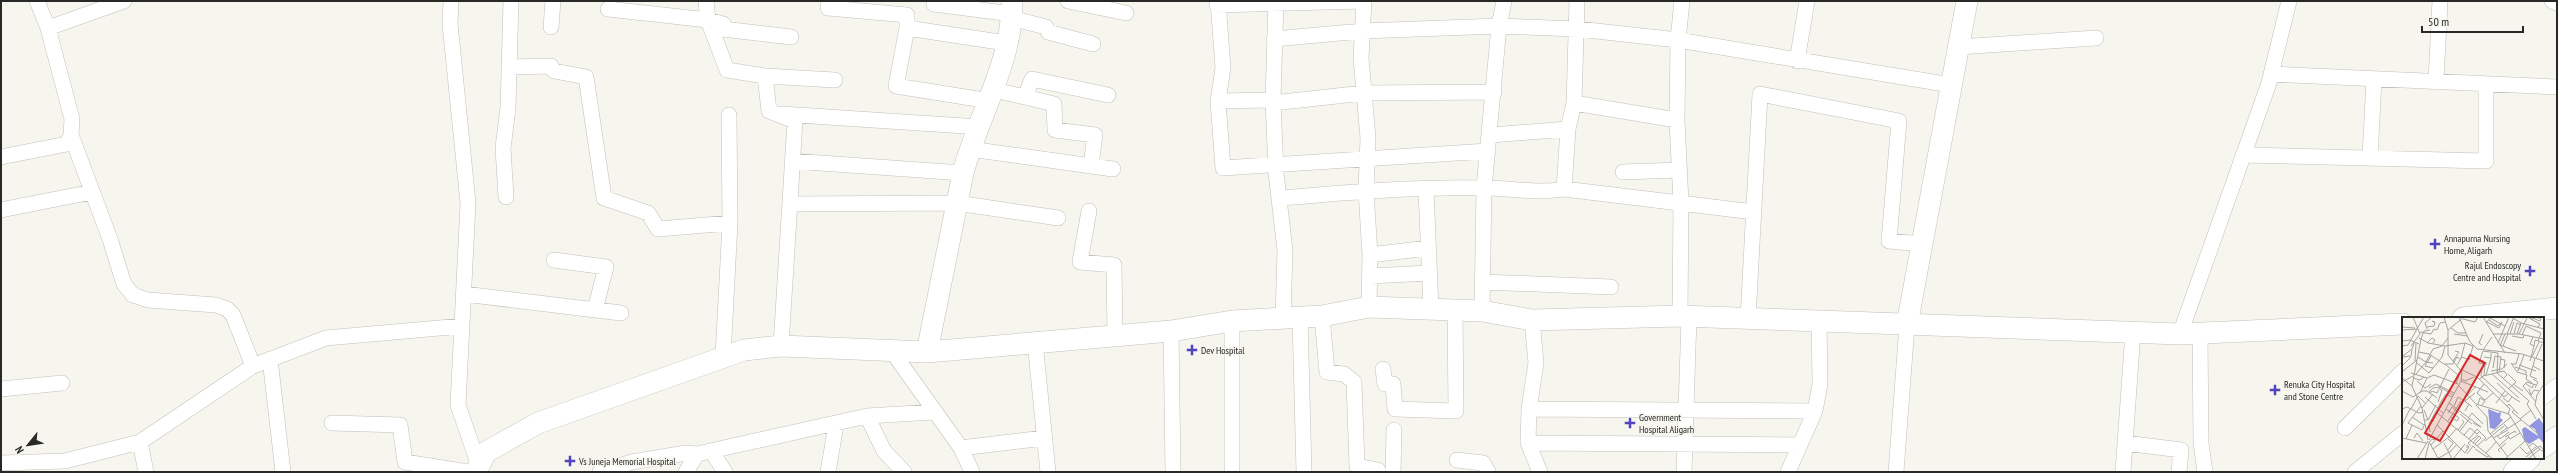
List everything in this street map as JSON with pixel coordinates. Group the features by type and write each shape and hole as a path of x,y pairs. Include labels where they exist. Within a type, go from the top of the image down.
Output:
{"main road":[{"path":"1907,324 1967,1"},
{"path":"927,352 963,172 970,149 992,96 1006,43 1012,11"},
{"path":"474,470 486,452 538,423 744,350 781,346 927,352 1171,331 1232,321 1322,316 1369,307 1482,311 1532,320 1684,317 2190,334 2402,324"},
{"path":"2472,317 2557,308"},
{"path":"2544,446 2557,436"},
{"path":"2514,472 2529,459"}],"street":[{"path":"1,157 67,144 71,135 72,119 48,28 37,1"},
{"path":"48,28 99,5 124,1"},
{"path":"332,423 400,425 405,462 474,470 458,405 468,203 450,24 450,1"},
{"path":"506,197 502,148 508,108 511,1"},
{"path":"552,27 553,1"},
{"path":"706,1 708,20 727,70 765,76 835,80"},
{"path":"829,1 828,8 907,15 907,28 896,86 992,96 1025,97 1054,104 1055,130 1095,135 1091,166"},
{"path":"934,1 934,4 1012,11 1046,27 1048,32 1093,44"},
{"path":"1068,1 1126,13"},
{"path":"1369,307 1370,255 1366,191 1367,158 1368,138 1361,58 1364,1 1217,3 1223,68 1218,101 1223,168 1367,158 1488,151"},
{"path":"1482,311 1484,188 1491,134 1499,26 1504,1"},
{"path":"1564,189 1568,129 1574,103 1578,29 1577,1"},
{"path":"1682,1 1678,40 1677,120 1681,203 1686,410 1684,472"},
{"path":"1798,61 1807,1"},
{"path":"2205,472 2190,334 2244,155 2271,74 2289,1"},
{"path":"2436,81 2440,1"},
{"path":"2552,1 2557,3"},
{"path":"1276,2 1273,101 1276,165 1285,250 1304,472"},
{"path":"608,9 708,20 723,24 723,29 791,37"},
{"path":"1274,39 1362,31 1499,26 1578,29 1678,40 1798,61 1951,85"},
{"path":"907,28 1006,43"},
{"path":"1958,47 2096,38"},
{"path":"509,67 551,66 554,71 586,77 604,198 648,214 658,229 730,223"},
{"path":"2271,74 2557,87"},
{"path":"765,76 769,111 794,121 781,346"},
{"path":"1025,97 1032,79 1108,95"},
{"path":"2370,158 2374,79"},
{"path":"2244,155 2486,161 2486,84"},
{"path":"1218,101 1273,101 1364,94 1494,92"},
{"path":"1748,319 1760,94 1899,121 1889,242 1922,244"},
{"path":"1574,103 1677,120"},
{"path":"775,113 980,127"},
{"path":"723,357 730,223 729,115"},
{"path":"1491,134 1568,129"},
{"path":"71,135 124,284 133,295 148,300 216,305 227,309 233,315 253,366"},
{"path":"970,149 1113,169"},
{"path":"792,161 963,172"},
{"path":"1623,172 1679,170"},
{"path":"1280,198 1366,191 1484,188 1548,192 1564,189 1754,212"},
{"path":"1426,190 1432,309"},
{"path":"1,210 92,192"},
{"path":"790,204 957,203 1058,218"},
{"path":"1090,211 1080,262 1114,265 1115,336"},
{"path":"1370,255 1428,248"},
{"path":"554,260 606,267 595,310"},
{"path":"1370,276 1430,273"},
{"path":"1483,282 1611,287"},
{"path":"464,294 621,313"},
{"path":"1383,369 1385,384 1393,384 1395,409 1456,411 1455,310"},
{"path":"1322,316 1327,372 1344,374 1354,382 1357,466 1378,470 1378,472"},
{"path":"1532,320 1536,363 1529,409 1528,442 1540,472"},
{"path":"1232,321 1232,472"},
{"path":"1788,472 1815,411 1820,384 1819,321"},
{"path":"1896,472 1907,324"},
{"path":"1,463 65,461 140,442 253,366 326,338 462,326"},
{"path":"1171,331 1173,472"},
{"path":"2123,472 2133,332"},
{"path":"1035,342 1048,472"},
{"path":"891,350 961,448 972,472"},
{"path":"270,359 283,472"},
{"path":"2345,428 2402,372"},
{"path":"1,389 62,383"},
{"path":"2544,396 2557,386"},
{"path":"1529,409 1815,411"},
{"path":"600,472 632,462 686,453 697,454 712,452 816,427 836,425 867,416 934,412"},
{"path":"867,416 884,452 904,472"},
{"path":"828,472 836,425"},
{"path":"1393,472 1394,430"},
{"path":"2355,472 2402,434"},
{"path":"961,448 1044,438"},
{"path":"140,442 146,472"},
{"path":"1528,442 1799,445"},
{"path":"2125,443 2181,450 2179,472"},
{"path":"712,452 725,472"},
{"path":"686,472 697,454"},
{"path":"1457,460 1483,464 1488,472"}],"place":[{"name":"Annapurna Nursing Home, Aligarh","path":"2435,244"},
{"name":"Rajul Endoscopy Centre and Hospital","path":"2530,271"},
{"name":"Dev Hospital","path":"1192,350"},
{"name":"Renuka City Hospital and Stone Centre","path":"2275,390"},
{"name":"Government Hospital Aligarh","path":"1630,423"},
{"name":"Vs Juneja Memorial Hospital","path":"570,461"}]}
